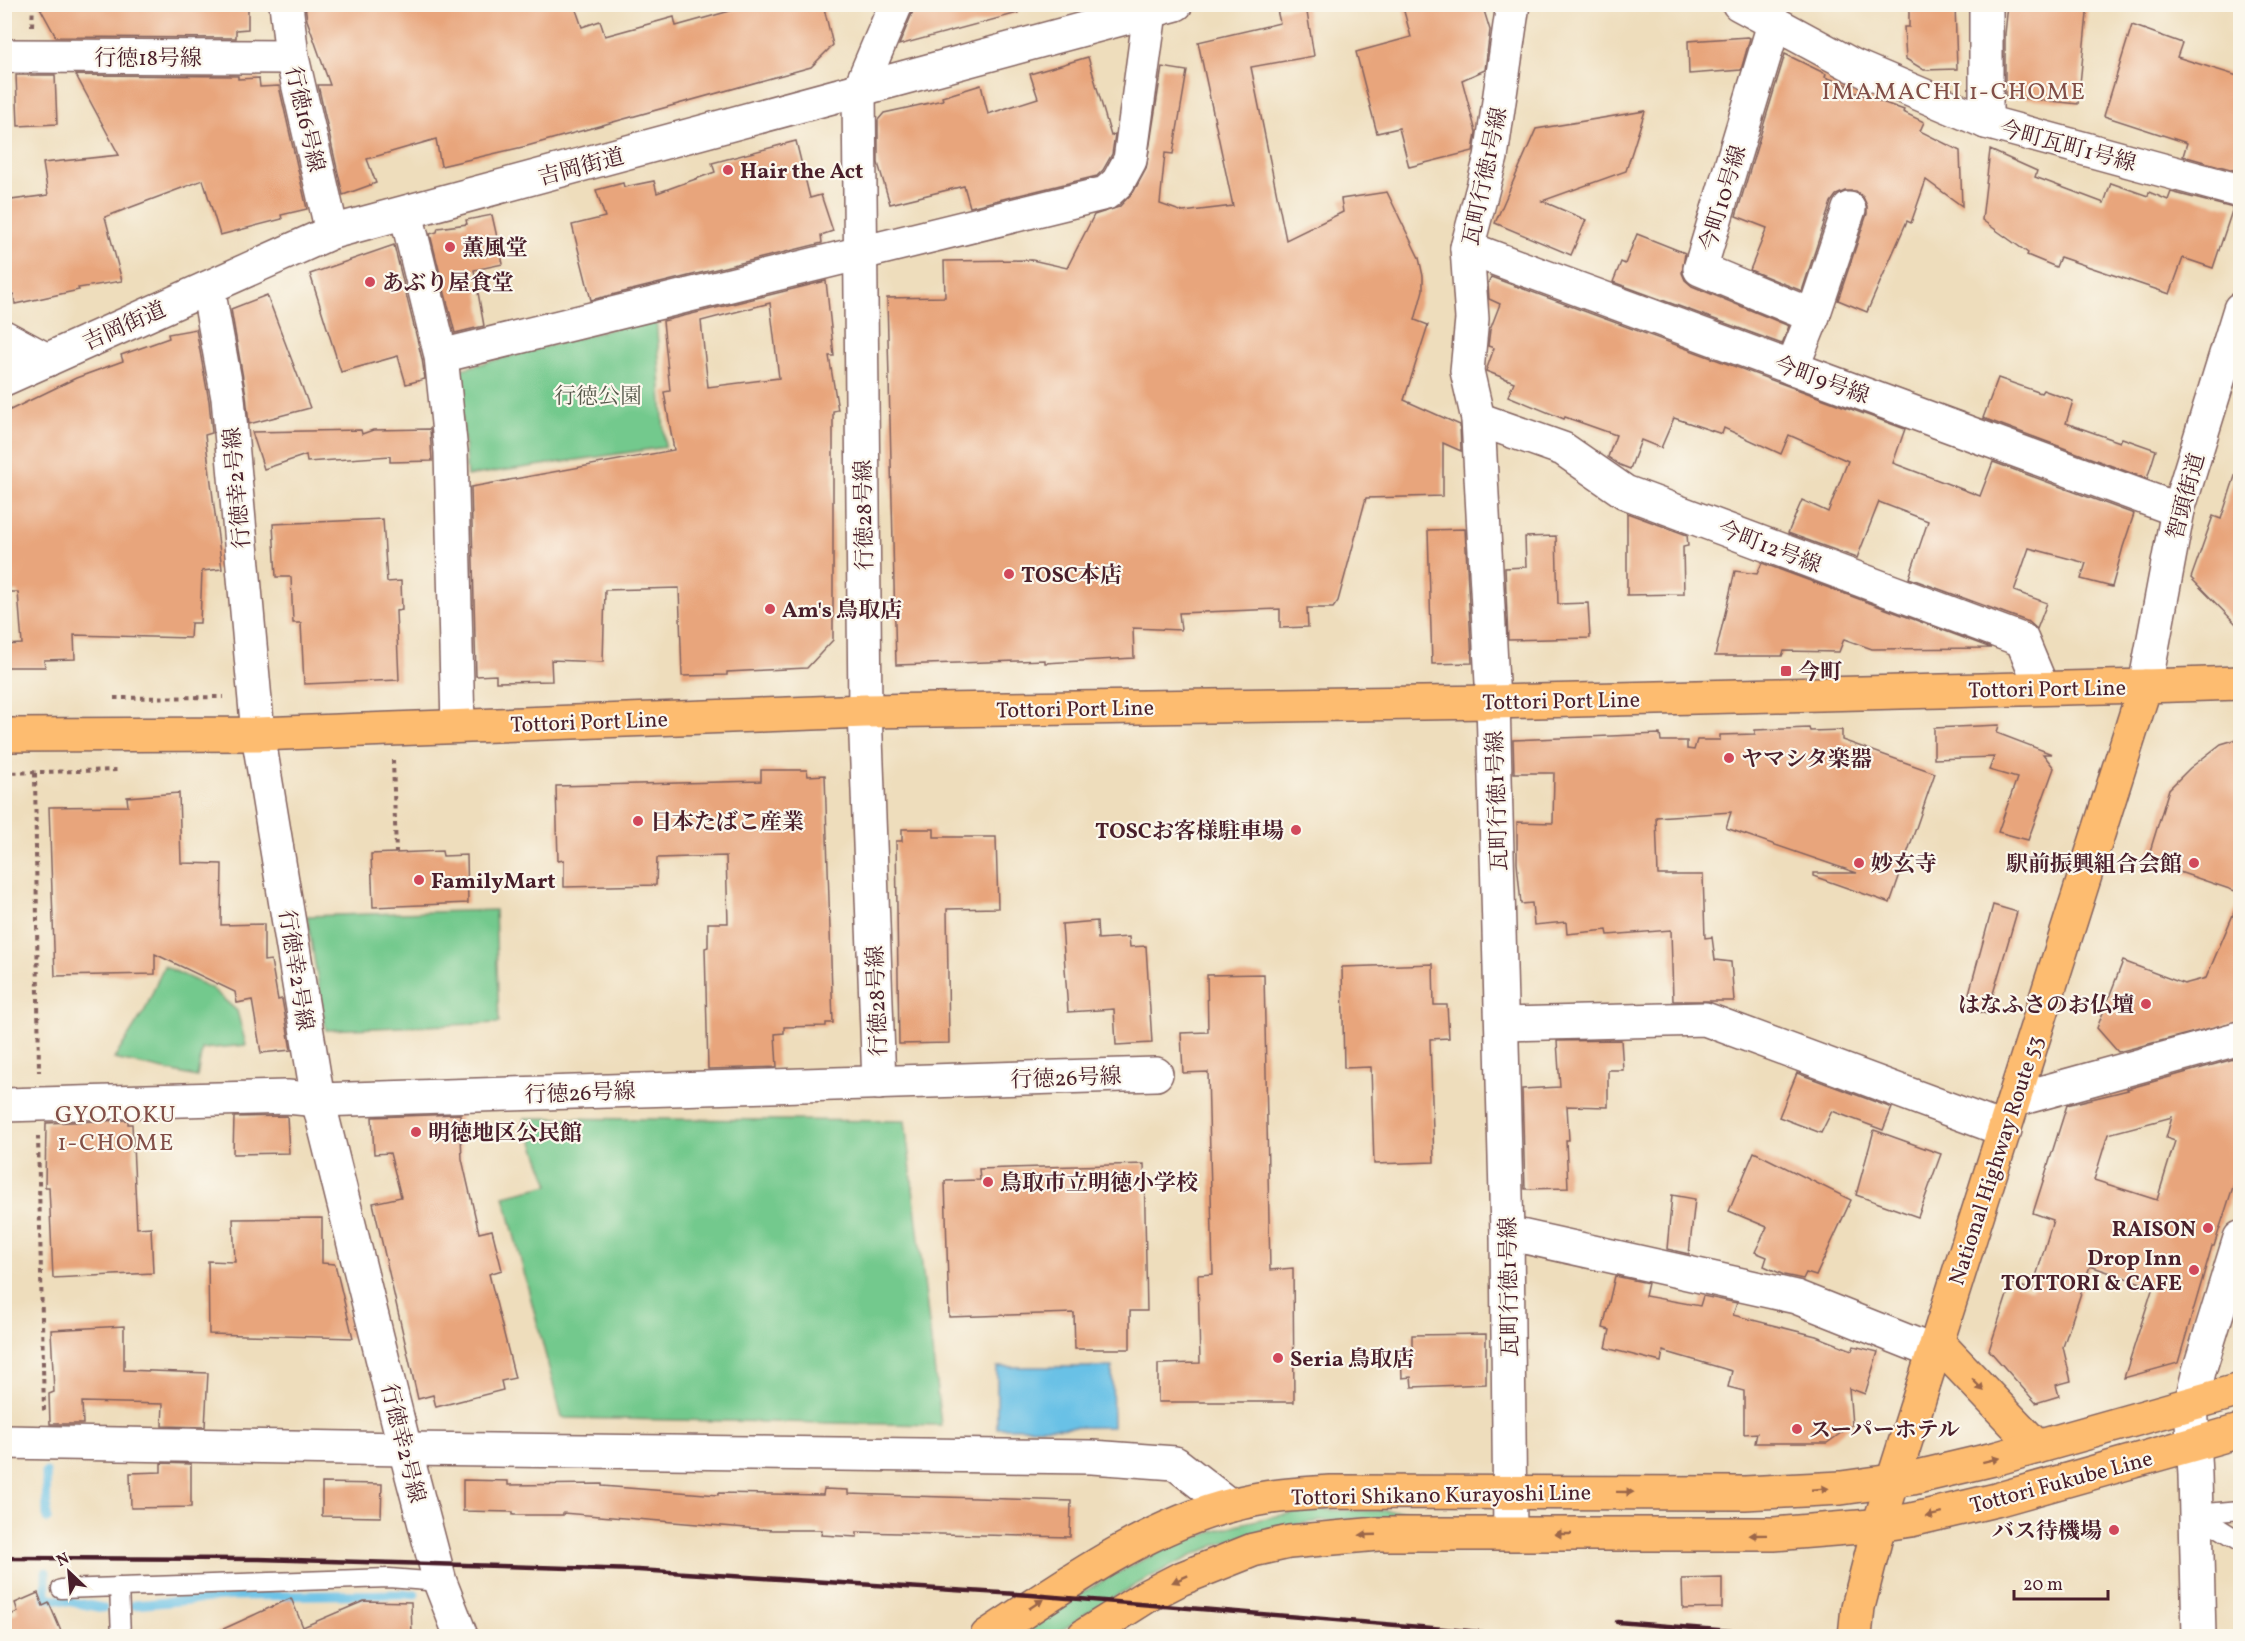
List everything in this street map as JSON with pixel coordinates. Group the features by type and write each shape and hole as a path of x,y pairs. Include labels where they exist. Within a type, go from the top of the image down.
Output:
{"main road":[{"name":"Tottori Port Line","path":"4,735 258,734 865,711 1493,702 2241,683"},
{"name":"National Highway Route 53","path":"1854,1636 1858,1606 1879,1525 2145,686"},
{"path":"1936,1347 2037,1447"},
{"name":"Tottori Fukube Line","path":"1893,1481 2037,1447 2241,1390"},
{"name":"Tottori Fukube Line","path":"1879,1525 1996,1500 2241,1431"},
{"name":"Tottori Shikano Kurayoshi Line","path":"987,1636 1104,1561 1168,1529 1229,1505 1278,1496 1304,1493 1510,1491 1745,1493 1822,1489 1893,1481"},
{"name":"Tottori Shikano Kurayoshi Line","path":"1084,1636 1171,1583 1236,1556 1270,1545 1307,1539 1348,1535 1510,1533 1774,1534 1879,1525"}],"street":[{"name":"行徳16号線","path":"286,4 292,57 332,232"},
{"path":"859,90 896,4"},
{"name":"瓦町行徳1号線","path":"1510,1533 1507,1233 1493,702 1478,419 1467,371 1472,320 1467,248 1491,157 1513,4"},
{"name":"今町瓦町1号線","path":"1739,4 1854,66 1986,122 2241,191"},
{"path":"1986,4 1986,122"},
{"path":"441,356 1106,193 1118,182 1130,160 1160,7"},
{"name":"吉岡街道","path":"4,379 332,232 1160,7"},
{"name":"今町10号線","path":"1774,24 1700,269 1814,316"},
{"name":"行徳18号線","path":"4,56 292,57"},
{"name":"行徳28号線","path":"859,90 865,711 879,1083"},
{"path":"1792,368 1814,316 1849,209"},
{"path":"406,213 441,356 451,452 458,725"},
{"name":"今町9号線","path":"1467,248 2178,510"},
{"name":"行徳幸2号線","path":"208,288 228,398 258,734 318,1100 440,1581 461,1636"},
{"name":"智頭街道","path":"2145,686 2178,510 2241,309"},
{"path":"4,337 47,360"},
{"name":"今町12号線","path":"1478,419 1563,449 1625,492 2022,640 2042,688"},
{"path":"1502,1024 1705,1019 2010,1115 2241,1038"},
{"name":"行徳26号線","path":"4,1105 287,1098 318,1100 1156,1074"},
{"path":"1507,1233 1796,1297 1936,1347"},
{"path":"2199,1636 2191,1404 2199,1371 2241,1238"},
{"path":"4,1442 1092,1457 1175,1463 1229,1505"}],"lane":[{"path":"2196,1514 2241,1510"},
{"path":"2196,1514 2241,1541"},
{"path":"61,1589 389,1578 440,1581"},
{"path":"119,1587 121,1636"}],"path":[{"path":"114,698 232,697"},
{"path":"393,759 396,853"}],"green space":[{"name":"行徳公園","path":"656,317 665,447 467,476 458,370"},
{"path":"495,910 499,1023 326,1030 307,916"},
{"path":"164,966 211,988 237,1011 246,1045 202,1049 197,1077 114,1059 145,1010"},
{"path":"524,1118 905,1121 941,1425 562,1418 504,1196 549,1185"},
{"path":"1328,1510 1410,1511 1410,1518 1330,1520 1251,1534 1200,1552 1144,1580 1088,1612 1054,1635 1013,1636 1087,1590 1162,1551 1241,1524 1283,1515"}],"water":[{"path":"997,1367 1112,1367 1113,1427 997,1428"}],"building":[{"path":"38,4 248,4 248,29 236,30 236,38 56,37"},
{"path":"305,4 574,4 582,27 600,21 605,36 674,17 676,26 755,4 823,4 833,45 811,67 527,146 441,166 436,139 367,159 376,183 343,195 318,85 330,85 307,20"},
{"path":"916,4 1017,4 1018,13 899,45"},
{"path":"1402,4 1482,4 1490,30 1485,70 1462,80 1476,132 1473,151 1409,167 1399,128 1377,133 1356,52 1411,37"},
{"path":"1909,4 1955,4 1957,69 1924,70 1906,59 1904,27 1909,27"},
{"path":"2008,4 2088,4 2078,104 2005,96 2005,34"},
{"path":"1306,6 1314,56 1251,67 1286,240 1343,212 1341,199 1387,192 1419,258 1423,290 1415,320 1428,325 1404,400 1460,425 1461,451 1443,443 1443,496 1366,498 1338,601 1333,608 1307,608 1308,627 1280,628 1280,609 1179,613 1181,630 1133,628 1134,658 1045,663 1045,660 896,665 887,298 945,297 944,261 1032,260 1067,268 1094,215 1119,207 1134,191 1146,169 1162,67 1187,71 1173,154 1165,153 1160,204 1183,212 1233,206 1198,42 1280,23 1277,10"},
{"path":"2132,25 2182,43 2177,57 2241,77 2241,172 2183,156 2187,143 2104,116"},
{"path":"1750,38 1741,70 1689,74 1688,41"},
{"path":"1785,54 1826,74 1825,77 1848,85 1846,89 1904,110 1903,112 1924,122 1920,131 1960,151 1962,206 1926,180 1911,223 1907,221 1867,312 1838,300 1867,214 1867,206 1863,197 1856,191 1845,191 1836,195 1831,202 1802,291 1750,270 1767,228 1736,216"},
{"path":"1088,57 1111,136 1115,134 1112,154 1097,176 970,207 964,186 890,204 878,163 878,120 884,113 943,100 942,97 981,85 988,114 1038,98 1030,74"},
{"path":"16,75 55,75 57,124 18,126"},
{"path":"76,75 238,76 238,79 259,78 260,87 279,86 307,209 281,215 282,219 220,235 203,180 105,217 122,281 78,288 79,290 15,304 14,294 4,295 4,201 48,195 43,163 119,155"},
{"path":"1645,111 1626,171 1542,201 1586,220 1571,255 1495,223 1536,129"},
{"path":"796,141 810,198 821,195 833,231 821,235 822,243 591,300 572,225 605,217 596,190 623,183 624,187 654,181 657,193 715,172 712,163"},
{"path":"1990,150 2037,171 2035,177 2104,203 2111,183 2148,196 2149,192 2168,200 2171,192 2233,208 2213,268 2183,258 2170,294 2060,257 2056,267 2027,255 2028,253 1982,220"},
{"path":"492,215 503,264 474,270 484,326 455,333 430,234 437,232 438,228 467,224 466,220"},
{"path":"1637,234 1685,253 1682,273 1685,280 1692,286 1789,326 1782,344 1613,282 1621,262 1625,264"},
{"path":"394,245 425,379 406,384 398,356 341,372 310,274"},
{"path":"1491,277 1905,429 1893,463 1980,496 1993,462 2134,514 2112,587 2081,579 2086,563 2029,548 2014,591 2047,603 2037,629 2029,622 1909,578 1928,521 1879,502 1857,558 1788,533 1802,500 1828,512 1848,461 1789,435 1781,454 1724,428 1722,434 1674,418 1661,448 1641,440 1630,469 1620,465 1608,457 1616,435 1565,417 1564,419 1508,396 1514,382 1486,371 1494,348 1488,346 1490,330 1500,304 1489,299 1488,283"},
{"path":"826,281 834,356 829,356 838,410 833,411 833,640 807,668 727,672 727,675 682,676 679,588 605,590 603,662 551,660 552,681 496,682 496,675 476,676 471,487 674,450 664,392 670,391 663,321","holes":["770,303 779,378 708,387 701,321"]},
{"path":"267,295 310,408 249,424 231,309"},
{"path":"196,329 209,401 212,433 205,435 222,569 202,571 200,623 191,623 190,638 74,635 75,659 44,660 45,667 4,667 4,645 22,644 18,592 4,592 4,413 76,378 123,361 121,355 169,338 168,334"},
{"path":"1998,378 2073,401 2066,423 2120,442 2122,438 2156,450 2147,479 1983,418"},
{"path":"430,429 432,461 390,462 390,456 307,462 306,455 264,469 252,432 361,430 362,434 373,430"},
{"path":"2236,473 2241,474 2241,629 2191,578 2213,516 2221,519"},
{"path":"1627,513 1687,535 1688,546 1683,547 1684,594 1627,595"},
{"path":"383,519 387,582 401,581 402,610 396,611 399,680 304,684 301,623 293,623 291,577 276,577 273,524"},
{"path":"1465,529 1472,663 1432,664 1428,530"},
{"path":"1556,536 1558,604 1588,603 1590,638 1508,640 1505,568 1526,567 1525,537"},
{"path":"1762,563 1991,648 1872,649 1844,639 1839,652 1784,651 1782,656 1715,656 1735,571 1757,574"},
{"path":"1999,725 1997,733 2052,754 2043,754 2054,768 2028,840 1998,832 2017,778 1989,770 1994,757 1934,759 1934,728"},
{"path":"1809,728 1810,731 1842,730 1842,740 1935,773 1890,903 1813,876 1813,873 1857,873 1726,828 1731,812 1656,817 1658,875 1703,875 1705,938 1712,937 1715,960 1731,962 1734,1001 1673,1001 1671,930 1608,935 1607,930 1567,934 1566,922 1534,925 1532,903 1521,904 1517,863 1517,822 1553,823 1554,773 1514,773 1513,740 1660,734 1661,741 1687,741 1687,749 1694,750 1697,740 1720,740 1720,735 1755,734 1755,730"},
{"path":"2241,738 2241,893 2147,861 2169,789 2190,768 2221,744"},
{"path":"761,770 807,770 808,776 825,775 833,1023 826,1023 826,1026 784,1027 784,1033 775,1034 777,1067 708,1069 705,948 708,947 708,923 728,923 726,856 657,858 656,885 564,887 564,860 558,861 556,786 761,781"},
{"path":"179,793 181,863 222,864 221,925 264,924 264,961 271,960 278,1000 282,999 291,1050 261,1053 252,1000 237,1003 235,992 155,954 155,974 55,976 49,807 128,806 127,797"},
{"path":"902,829 934,829 934,837 996,837 998,908 947,909 949,1043 899,1044 896,841 902,841"},
{"name":"FamilyMart","path":"442,851 443,856 467,855 468,903 373,907 371,854"},
{"path":"2241,896 2241,1020 2118,1052 2097,1028 2123,961 2184,984 2206,978"},
{"path":"1993,905 2017,912 1987,1014 1965,1008"},
{"path":"1097,921 1098,939 1129,937 1130,947 1146,946 1152,1043 1116,1045 1114,1009 1068,1012 1062,924"},
{"path":"1433,964 1434,1005 1447,1005 1449,1038 1430,1039 1434,1162 1374,1164 1371,1067 1344,1068 1342,967"},
{"path":"1264,974 1270,1270 1293,1268 1294,1402 1158,1402 1158,1364 1200,1363 1198,1275 1213,1274 1208,1072 1183,1073 1181,1033 1208,1032 1207,975"},
{"path":"1621,1040 1623,1070 1608,1070 1608,1107 1567,1106 1568,1188 1525,1189 1522,1089 1560,1087 1557,1041"},
{"path":"2241,1057 2241,1162 2214,1246 2212,1246 2178,1363 2124,1378 2153,1287 2090,1266 2063,1347 2071,1381 2056,1385 2059,1396 2036,1403 1989,1350 2011,1283 2032,1290 2053,1220 2033,1213 2067,1105","holes":["2172,1117 2166,1138 2175,1141 2157,1200 2094,1180 2108,1134"]},
{"path":"1797,1073 1892,1108 1883,1130 1832,1111 1821,1133 1779,1117"},
{"path":"460,1114 462,1159 479,1233 492,1230 502,1270 489,1274 515,1378 501,1381 503,1390 436,1407 433,1395 418,1399 373,1203 401,1197 390,1153 374,1154 372,1117"},
{"path":"287,1116 289,1153 233,1154 234,1117"},
{"path":"128,1120 128,1124 132,1124 137,1228 151,1227 153,1273 53,1278 49,1187 45,1187 46,1123"},
{"path":"1874,1130 1941,1154 1918,1217 1856,1195"},
{"path":"1754,1152 1851,1200 1816,1276 1806,1273 1803,1279 1784,1275 1764,1266 1767,1257 1755,1252 1767,1227 1729,1211"},
{"path":"1144,1164 1147,1311 1130,1311 1130,1349 1075,1349 1074,1313 949,1317 945,1181 980,1180 979,1169"},
{"path":"1672,1195 1695,1199 1689,1254 1667,1249"},
{"path":"322,1218 322,1263 335,1264 353,1338 209,1334 208,1261 235,1262 233,1219"},
{"path":"1615,1276 1648,1283 1645,1296 1700,1306 1703,1296 1737,1303 1733,1315 1816,1336 1852,1350 1854,1346 1878,1352 1865,1394 1849,1388 1852,1425 1827,1443 1755,1443 1757,1433 1744,1434 1744,1391 1728,1387 1732,1371 1663,1351 1661,1362 1606,1348 1610,1330 1603,1328"},
{"path":"124,1326 124,1370 208,1373 205,1427 162,1426 163,1404 82,1402 83,1424 50,1424 49,1394 54,1392 51,1330"},
{"path":"1486,1334 1486,1384 1412,1387 1411,1377 1402,1378 1401,1349 1412,1349 1412,1335"},
{"path":"161,1463 191,1464 191,1507 131,1508 130,1473 161,1472"},
{"path":"463,1480 508,1481 508,1485 602,1484 602,1486 718,1495 718,1493 823,1495 824,1489 848,1490 848,1494 1071,1501 1070,1537 857,1532 857,1537 821,1535 822,1530 772,1530 563,1513 563,1515 513,1515 513,1512 463,1511"},
{"path":"322,1483 382,1484 381,1517 322,1516"},
{"path":"1722,1578 1722,1608 1683,1609 1682,1579"},
{"path":"38,1593 43,1606 49,1603 63,1636 4,1636 4,1617 18,1612 15,1603"},
{"path":"291,1598 303,1627 364,1601 411,1602 412,1636 208,1636"}],"waterway":[{"path":"46,1472 47,1519"},
{"path":"46,1572 46,1597 103,1608"},
{"path":"134,1605 234,1596 415,1594"}],"railway":[{"path":"4,1558 259,1559 638,1570 1031,1595 1529,1636"},
{"path":"1617,1622 1782,1635 1941,1636"}],"place":[{"name":"Hair the Act","path":"728,170"},
{"name":"薫風堂","path":"450,247"},
{"name":"あぶり屋食堂","path":"370,282"},
{"name":"TOSC本店","path":"1009,574"},
{"name":"Am's 鳥取店","path":"770,609"},
{"name":"今町","path":"1786,671"},
{"name":"ヤマシタ楽器","path":"1729,758"},
{"name":"日本たばこ産業","path":"638,821"},
{"name":"TOSCお客様駐車場","path":"1296,830"},
{"name":"妙玄寺","path":"1859,863"},
{"name":"駅前振興組合会館","path":"2194,863"},
{"name":"FamilyMart","path":"419,880"},
{"name":"はなふさのお仏壇","path":"2146,1004"},
{"name":"明徳地区公民館","path":"416,1132"},
{"name":"鳥取市立明徳小学校","path":"988,1182"},
{"name":"RAISON","path":"2208,1228"},
{"name":"Drop Inn TOTTORI & CAFE","path":"2194,1270"},
{"name":"Seria 鳥取店","path":"1278,1358"},
{"name":"スーパーホテル","path":"1797,1429"},
{"name":"バス待機場","path":"2114,1530"}],"district":[{"name":"IMAMACHI 1-CHOME","path":"1954,91"},
{"name":"GYOTOKU 1-CHOME","path":"116,1128"}]}
